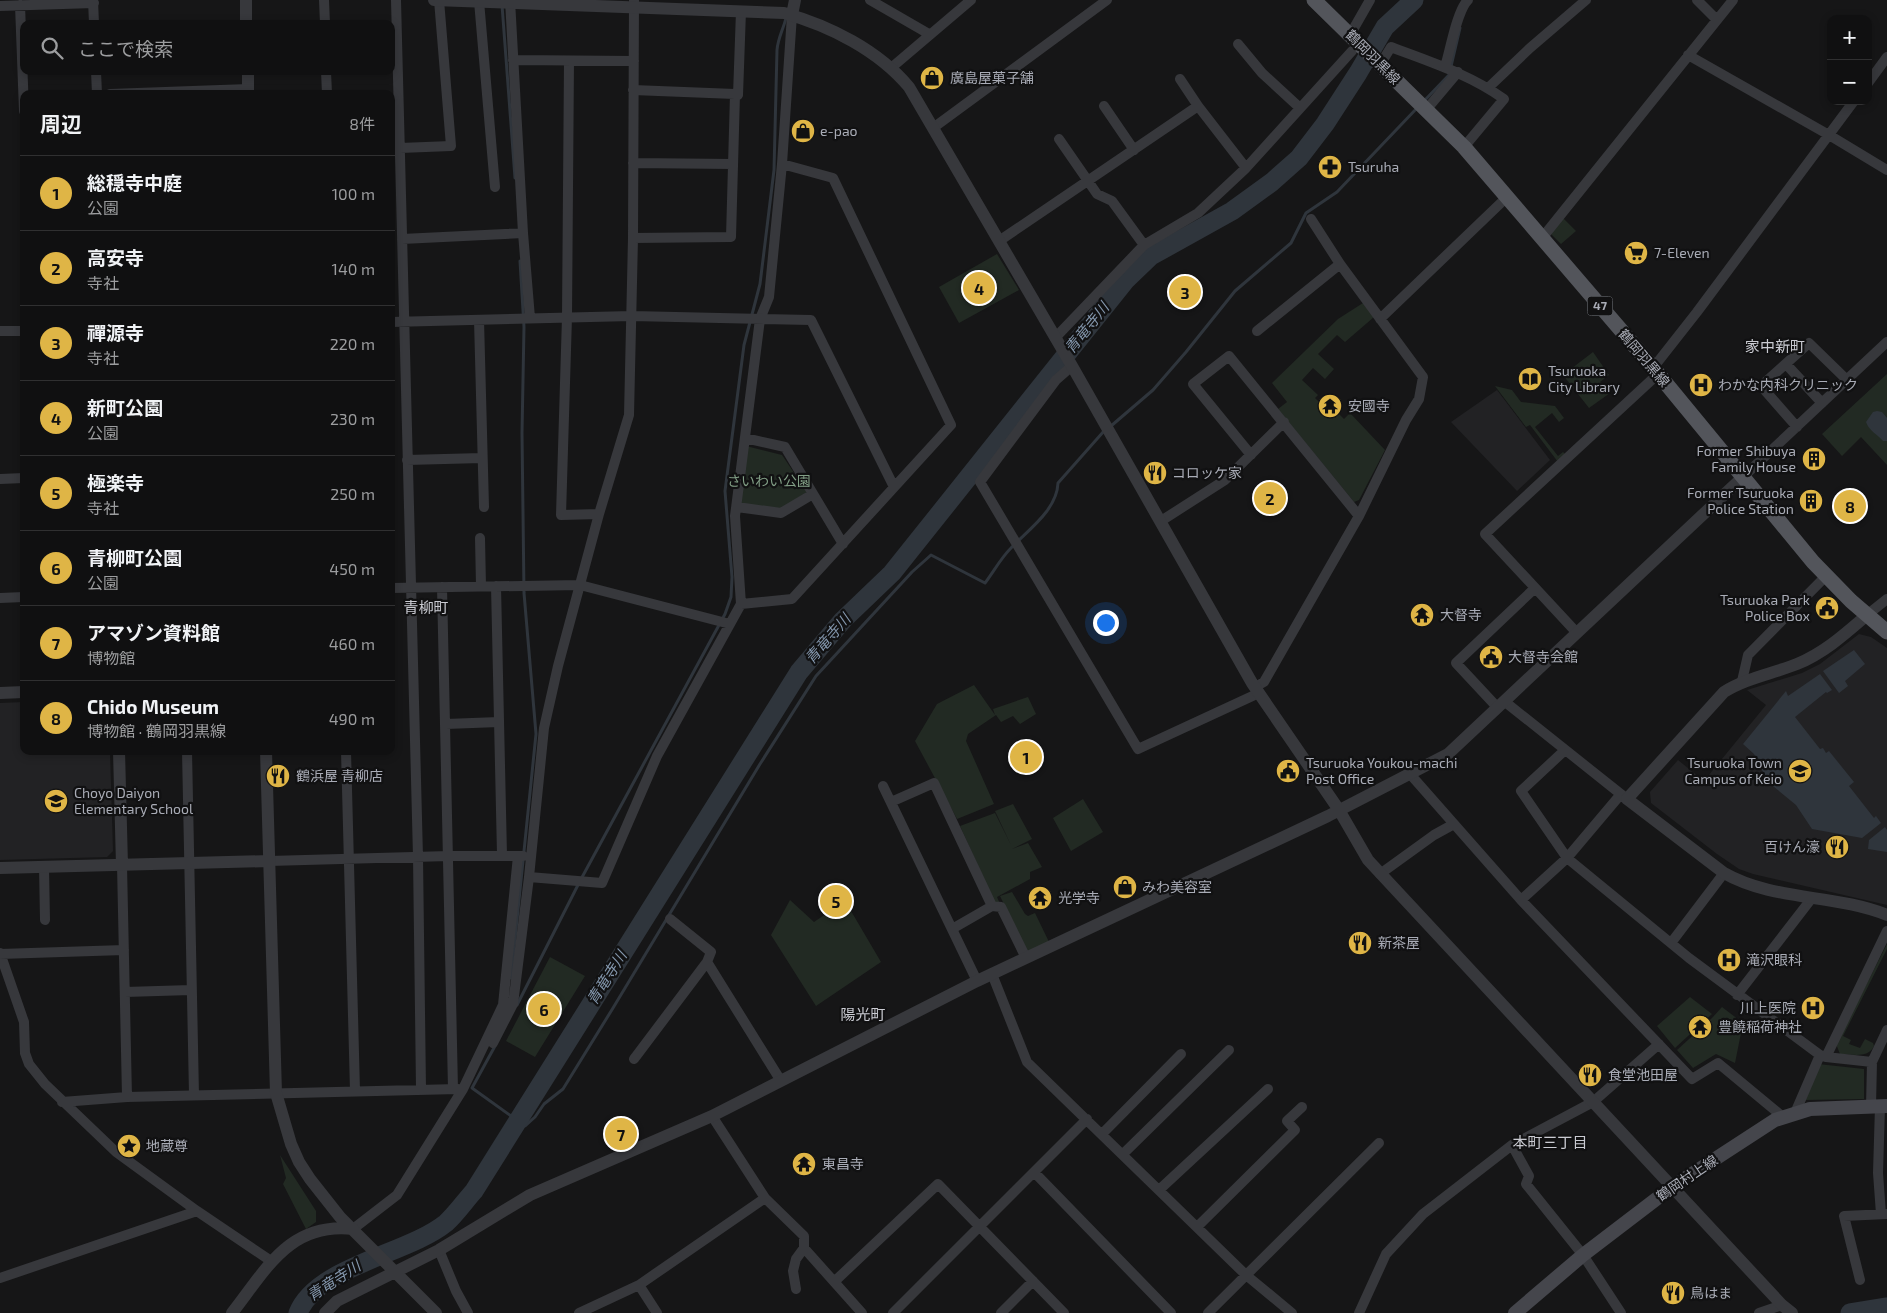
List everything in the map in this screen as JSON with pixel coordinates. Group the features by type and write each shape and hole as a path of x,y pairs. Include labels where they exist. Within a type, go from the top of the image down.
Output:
{"main road":[{"name":"鶴岡羽黒線","path":"1314,0 1464,148 1656,371 1744,476 1794,540 1826,576 1887,632"},
{"name":"鶴岡村上線","path":"1515,1313 1583,1255 1672,1187 1768,1125 1789,1115 1823,1107 1879,1106"}],"street":[{"path":"246,0 246,20"},
{"path":"324,0 325,20"},
{"path":"396,0 418,857 421,1089"},
{"path":"434,0 635,4 772,12 810,20 866,50 891,68 909,87 1056,338 1257,690 1339,810 1358,845 1380,874 1787,1309"},
{"path":"400,148 451,146 438,0"},
{"path":"529,877 602,883 658,756 742,604 736,507 760,319 769,297 782,164 792,15 795,0"},
{"path":"870,0 929,34"},
{"path":"891,68 971,0"},
{"path":"933,128 1107,0"},
{"path":"1350,34 1370,0"},
{"path":"1446,67 1460,11 1468,0"},
{"path":"1488,88 1530,48 1586,0"},
{"path":"1697,0 1717,20"},
{"path":"1542,238 1733,0"},
{"path":"0,6 94,1 94,20"},
{"path":"510,1 523,233 530,318"},
{"path":"479,2 495,188"},
{"path":"493,1043 513,1004 532,856 544,728 558,666 599,514 630,415 635,4"},
{"path":"20,5 21,20"},
{"path":"634,90 738,95 741,11"},
{"path":"1238,44 1262,73 1300,108"},
{"path":"1383,68 1391,48 1458,72 1504,99 1464,148"},
{"path":"1056,338 1144,245 1198,213 1246,168 1352,51"},
{"path":"1688,55 1887,170"},
{"path":"1872,78 1887,58"},
{"path":"513,60 634,61"},
{"path":"569,61 567,317 561,515 599,514"},
{"path":"1426,110 1458,72"},
{"path":"23,75 23,90"},
{"path":"96,75 97,90"},
{"path":"248,75 248,90"},
{"path":"326,75 327,90"},
{"path":"1180,79 1198,106 1246,168"},
{"path":"633,238 731,237 735,94"},
{"path":"1577,633 1485,534 1656,371 1697,312 1851,105"},
{"path":"1104,106 1134,150"},
{"path":"999,241 1198,106"},
{"path":"1059,139 1097,194 1112,202 1144,245"},
{"path":"633,163 733,164"},
{"path":"742,604 792,599 951,425 833,178 782,164"},
{"path":"1380,319 1507,196"},
{"path":"1072,366 1056,380 980,482 1138,749 1257,690 1264,682 1359,516 1406,420 1419,400 1423,377 1340,264 1311,219"},
{"path":"402,239 523,233"},
{"path":"1257,331 1340,264"},
{"path":"395,322 632,316 812,320 894,487"},
{"path":"479,320 484,506"},
{"path":"0,331 20,331"},
{"path":"324,1313 337,1301 440,1250 530,1194 712,1116 977,981 1339,810 1448,754 1887,342"},
{"path":"1797,427 1761,386 1809,343 1846,380"},
{"path":"1251,455 1193,384 1229,356 1359,516"},
{"path":"1786,364 1822,404"},
{"path":"1161,521 1224,480 1284,422"},
{"path":"745,438 784,447 842,544"},
{"path":"408,460 482,458"},
{"path":"0,478 20,478"},
{"path":"736,507 781,514 813,494"},
{"path":"480,538 482,586"},
{"path":"1742,681 1748,655 1826,576"},
{"path":"395,588 580,585 730,624"},
{"path":"496,586 502,855"},
{"path":"442,587 449,856 458,1089"},
{"path":"1535,588 1456,663 1500,704 1565,750 1724,873 1757,887 1868,909 1887,915"},
{"path":"0,598 20,597"},
{"path":"1521,900 1567,858 1719,696 1742,681 1779,671 1814,656 1832,644 1887,599"},
{"path":"0,693 20,692"},
{"path":"446,724 499,722"},
{"path":"1565,750 1521,790 1567,858 1671,943 1737,994 1823,1056 1872,1062"},
{"path":"119,755 127,1097"},
{"path":"186,755 194,1095"},
{"path":"266,755 276,1093 290,1144 299,1162 329,1204 436,1313"},
{"path":"346,755 355,1091"},
{"path":"1410,774 1521,900 1692,1079 1718,1063 1789,1115 1823,1056 1887,931"},
{"path":"891,802 934,783 992,906"},
{"path":"884,786 977,981"},
{"path":"1380,874 1434,835 1454,824"},
{"path":"0,868 449,856 532,856"},
{"path":"232,1313 271,1261 286,1248 310,1233 324,1229 353,1230 397,1194 458,1089 503,1005 518,856"},
{"path":"44,867 45,920"},
{"path":"1671,943 1724,873"},
{"path":"1737,994 1812,898"},
{"path":"952,929 992,906 1001,908 1026,958"},
{"path":"634,1058 707,962 711,952 670,919"},
{"path":"124,950 0,954 24,1022 25,1053 29,1064 62,1102 116,1152 197,1211 271,1261"},
{"path":"707,962 780,1081"},
{"path":"992,974 1027,1062 1246,1275 1292,1313"},
{"path":"125,992 192,990"},
{"path":"1860,1280 1844,1216 1884,1214 1878,1173 1879,1106 1872,1062 1887,1030"},
{"path":"1359,1313 1386,1254 1422,1214 1512,1145 1593,1102 1659,1044"},
{"path":"1123,1154 1229,1050"},
{"path":"1102,1134 1181,1054"},
{"path":"62,1102 127,1097 458,1089"},
{"path":"1159,1190 1268,1089"},
{"path":"1197,1227 1295,1130 1287,1120 1302,1107"},
{"path":"712,1116 765,1198 804,1236 804,1248 796,1259 793,1271 796,1289"},
{"path":"893,1313 1087,1119"},
{"path":"1208,1313 1379,1143"},
{"path":"1512,1145 1528,1176 1526,1184 1583,1255 1621,1313"},
{"path":"1034,1172 1171,1313"},
{"path":"835,1281 938,1184 1064,1313"},
{"path":"579,1313 639,1285 765,1198"},
{"path":"0,1278 197,1211"},
{"path":"804,1248 862,1313"},
{"path":"440,1250 456,1291 468,1313"},
{"path":"1001,1313 1033,1281"},
{"path":"639,1285 657,1313"},
{"path":"1759,1313 1787,1309"}],"shaded area":[{"path":"1497,390 1550,460 1517,491 1451,422"},
{"path":"1873,412 1882,412 1887,418 1887,441 1883,441 1871,430 1866,422"},
{"name":"Tsuruoka Town Campus of Keio","path":"1859,634 1871,637 1887,648 1887,905 1753,874 1739,869 1651,803 1650,792 1678,760 1704,781 1766,705 1747,690 1802,673 1820,664"},
{"path":"1854,650 1865,664 1845,681 1848,686 1839,693 1823,671"},
{"path":"1820,674 1832,690 1826,692 1795,717 1820,749 1823,748 1826,753 1829,751 1854,782 1849,786 1874,818 1876,816 1881,823 1862,838 1812,829 1796,805 1768,782 1754,754 1743,744 1786,691 1788,696"},
{"name":"Choyo Daiyon Elementary School","path":"20,702 20,755 110,755 113,851 107,857 0,860 0,703"},
{"path":"1885,827 1887,830 1887,852 1868,849 1869,840"}],"green space":[{"path":"1562,217 1576,231 1561,244 1549,232"},
{"path":"997,254 1019,290 959,323 939,287"},
{"path":"1363,303 1374,317 1345,342 1337,335 1318,354 1334,369 1325,379 1313,368 1302,380 1318,395 1315,398 1335,418 1339,414 1344,419 1350,413 1385,450 1359,500 1354,502 1278,409 1287,402 1272,383 1338,319"},
{"path":"1593,352 1609,375 1600,382 1610,393 1589,408 1563,375"},
{"path":"1887,374 1887,465 1861,437 1842,456 1822,434"},
{"path":"1495,386 1512,390 1521,402 1555,406 1564,418 1559,422 1552,413 1535,427 1558,456 1563,452 1565,454 1558,462 1530,425 1526,427"},
{"name":"さいわい公園","path":"746,446 782,455 807,492 781,509 741,504"},
{"path":"974,685 995,715 993,709 1028,697 1036,714 1020,724 1013,716 1001,722 996,715 968,734 966,741 994,804 957,819 915,741 937,704"},
{"path":"1029,747 1037,761 1024,769 1016,753"},
{"path":"1083,799 1103,832 1071,851 1053,818"},
{"path":"1013,804 1032,839 1012,849 1028,843 1042,867 1030,872 1030,879 997,897 1000,904 995,903 960,826 995,813 1011,845 995,811"},
{"path":"1012,892 1025,914 1028,916 1035,913 1050,944 1028,954 1000,896"},
{"path":"790,900 814,922 839,905 846,913 851,911 881,962 816,1006 771,935"},
{"path":"1887,944 1887,949 1843,1036 1851,1040 1849,1044 1860,1048 1865,1039 1873,1043 1874,1046 1868,1053 1864,1054 1840,1054 1836,1044"},
{"path":"550,957 585,976 535,1057 506,1041"},
{"path":"1690,997 1712,1014 1675,1048 1657,1026"},
{"path":"1722,1007 1743,1023 1735,1063 1716,1054 1693,1068 1677,1050"},
{"path":"1818,1064 1864,1069 1864,1099 1804,1100"},
{"path":"280,1155 316,1211 316,1222 306,1229 283,1184 286,1178"}],"waterway":[{"name":"青竜寺川","path":"298,1313 308,1297 324,1283 343,1272 430,1234 446,1223 457,1212 474,1191 799,672 843,620 892,573 1125,281 1151,256 1232,211 1272,182 1299,158 1325,124 1385,27 1414,0"},
{"path":"502,5 515,178"},
{"path":"517,1005 580,881 725,614 731,597 732,577 725,491 744,345 760,284 774,170 777,50 786,18"},
{"path":"1424,101 1449,75 1460,28"},
{"path":"1111,426 1153,390 1235,291 1291,243 1306,213 1337,192 1418,107"},
{"path":"511,978 536,734 524,593 522,433 524,327 520,261"},
{"path":"495,1046 472,1088 525,1126 535,1117 544,1104 563,1089 760,764 816,676 912,572 931,555 985,583 1007,552 1047,511 1053,502 1058,483 1104,431"},
{"path":"1850,1313 1887,1307"}],"place":[{"name":"廣島屋菓子舗","path":"932,78"},
{"name":"e-pao","path":"803,131"},
{"name":"Tsuruha","path":"1330,167"},
{"name":"7-Eleven","path":"1636,253"},
{"name":"新町公園","path":"979,288"},
{"name":"禪源寺","path":"1185,292"},
{"name":"Tsuruoka City Library","path":"1530,379"},
{"name":"わかな内科クリニック","path":"1701,385"},
{"name":"安國寺","path":"1330,406"},
{"name":"Former Shibuya Family House","path":"1814,459"},
{"name":"コロッケ家","path":"1155,473"},
{"name":"高安寺","path":"1270,498"},
{"name":"Former Tsuruoka Police Station","path":"1811,501"},
{"name":"Chido Museum","path":"1850,506"},
{"name":"Tsuruoka Park Police Box","path":"1827,608"},
{"name":"大督寺","path":"1422,615"},
{"name":"大督寺会館","path":"1491,657"},
{"name":"総穏寺中庭","path":"1026,757"},
{"name":"Tsuruoka Youkou-machi Post Office","path":"1288,771"},
{"name":"Tsuruoka Town Campus of Keio","path":"1800,771"},
{"name":"鶴浜屋 青柳店","path":"278,776"},
{"name":"Choyo Daiyon Elementary School","path":"56,801"},
{"name":"百けん濠","path":"1837,847"},
{"name":"みわ美容室","path":"1125,887"},
{"name":"光学寺","path":"1040,898"},
{"name":"極楽寺","path":"836,901"},
{"name":"新茶屋","path":"1360,943"},
{"name":"滝沢眼科","path":"1729,960"},
{"name":"川上医院","path":"1813,1008"},
{"name":"青柳町公園","path":"544,1009"},
{"name":"豊饒稲荷神社","path":"1700,1027"},
{"name":"食堂池田屋","path":"1590,1075"},
{"name":"アマゾン資料館","path":"621,1134"},
{"name":"地蔵尊","path":"129,1146"},
{"name":"東昌寺","path":"804,1164"},
{"name":"鳥はま","path":"1673,1293"}],"district":[{"name":"家中新町","path":"1775,347"},
{"name":"青柳町","path":"426,608"},
{"name":"陽光町","path":"863,1015"},
{"name":"本町三丁目","path":"1550,1143"}]}
